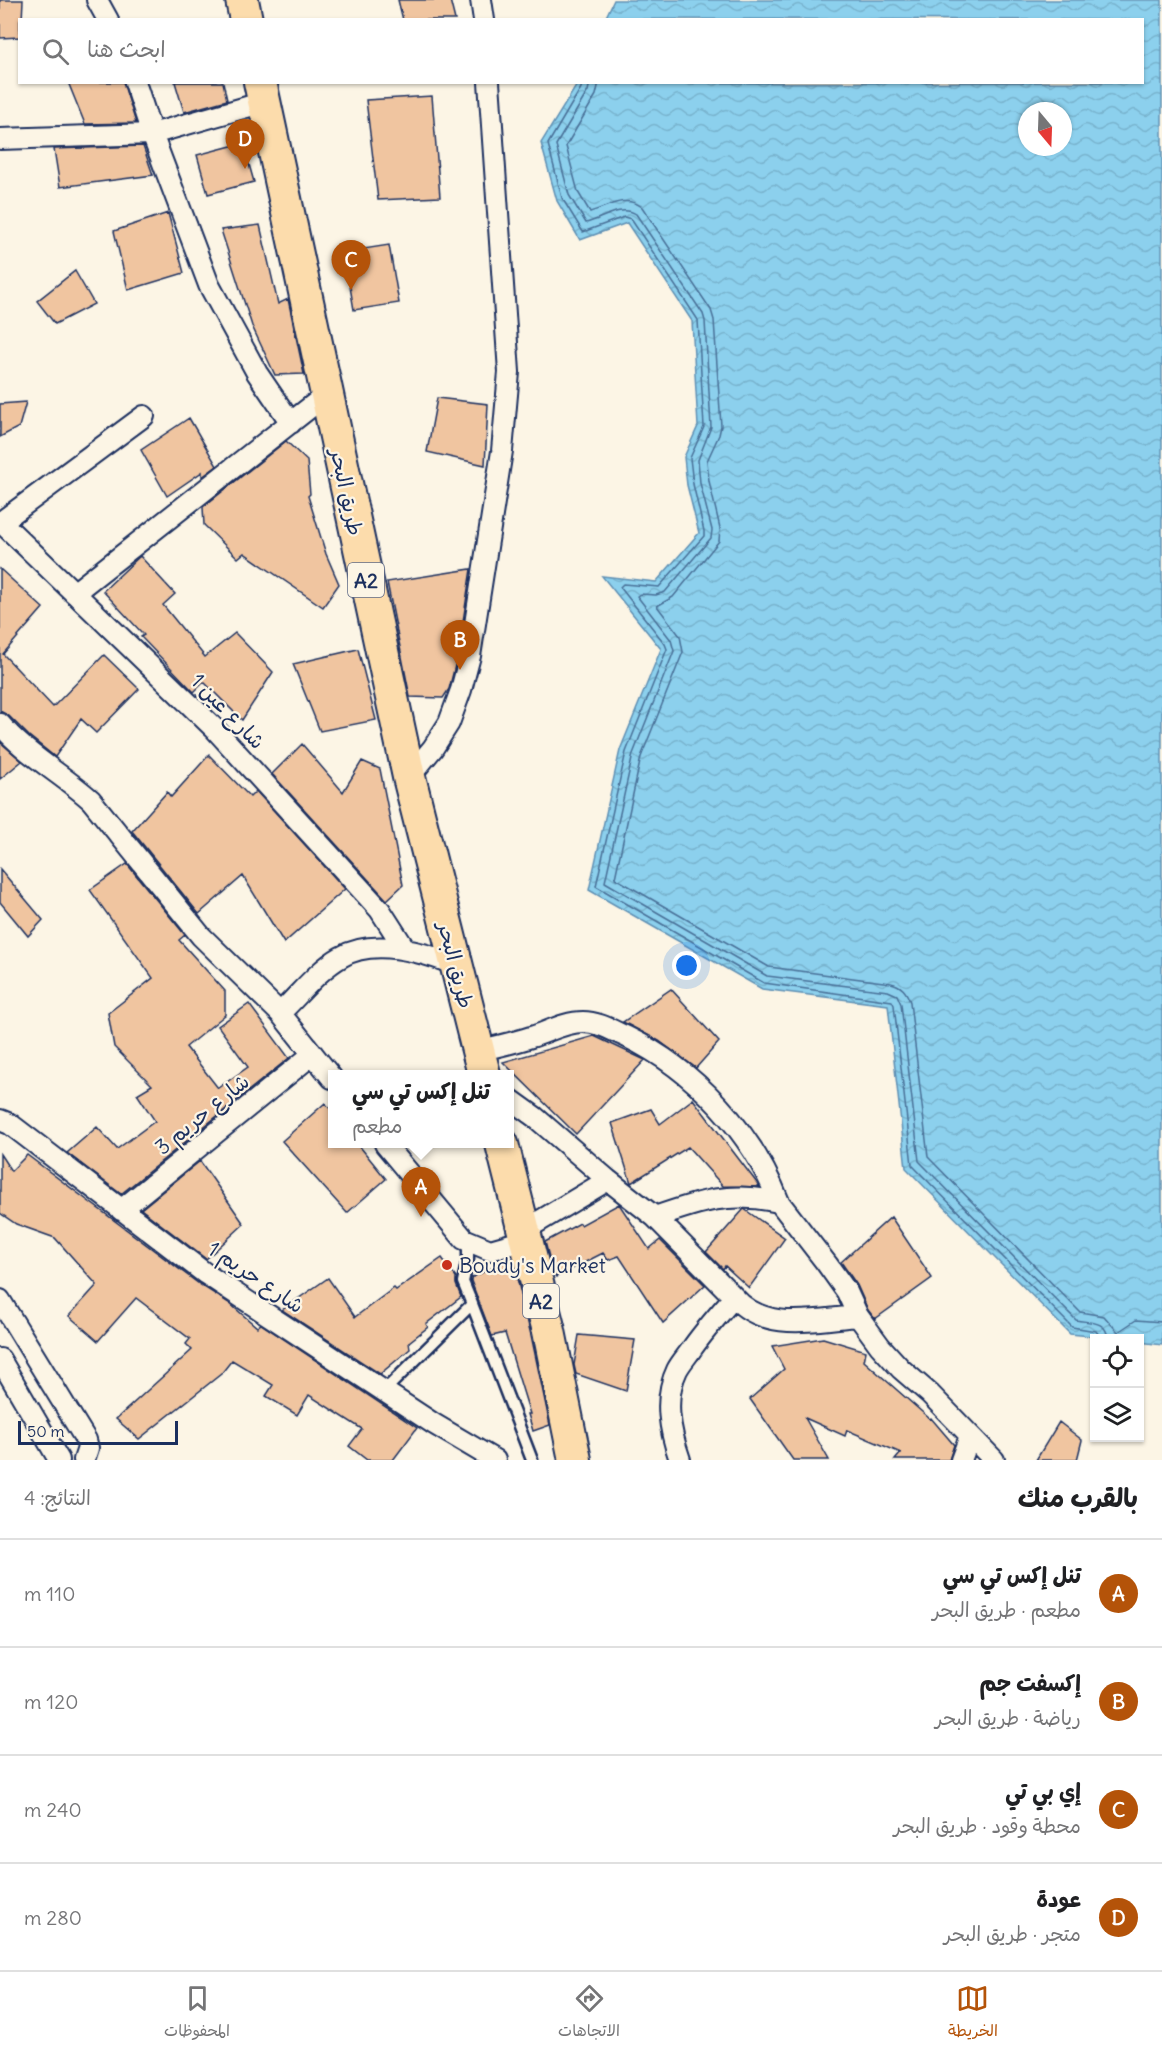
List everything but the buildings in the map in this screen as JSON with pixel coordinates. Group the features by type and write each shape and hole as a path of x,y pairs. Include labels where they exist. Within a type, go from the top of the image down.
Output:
{"main road":[{"path":"242,0 246,18"},
{"name":"طريق البحر","path":"262,92 409,777 481,1063"},
{"name":"A2","path":"503,1148 549,1331 575,1460"}],"street":[{"path":"97,0 107,18"},
{"path":"481,0 484,18"},
{"path":"136,84 209,285 257,373 291,423"},
{"path":"409,777 433,748 449,723 461,690 470,656 502,452 509,372 489,84"},
{"path":"0,139 152,134 262,92"},
{"path":"74,592 327,394"},
{"path":"0,522 144,416"},
{"name":"شارع عين 1","path":"0,522 214,729 380,910 405,949"},
{"path":"0,724 41,762 68,780 91,800 201,936 280,1013 328,1072"},
{"path":"280,1013 340,957 361,949 405,949 456,965"},
{"path":"481,1063 532,1037 565,1025 581,1022 600,1025 636,1042 687,1077 727,1115 750,1146 764,1169 779,1202 847,1292 858,1316 892,1359 930,1394 994,1460"},
{"name":"شارع حريم 3","path":"121,1210 313,1054"},
{"path":"514,1103 535,1117 655,1217 749,1312 761,1318 777,1321 858,1316"},
{"name":"شارع حريم 1","path":"0,1120 10,1124 206,1274 384,1391 495,1460"},
{"path":"389,1148 459,1235 468,1242 490,1250 524,1236 608,1180"},
{"path":"655,1217 694,1203 722,1197 779,1202"},
{"path":"680,1460 673,1441 669,1410 673,1381 678,1369 709,1324 734,1298"},
{"path":"0,1300 86,1440 88,1448 84,1460"},
{"path":"0,1359 58,1460"},
{"path":"961,1460 969,1436"}],"lane":[{"path":"468,1242 468,1259 463,1282 532,1460"},
{"path":"384,1391 472,1304"}],"water":[{"path":"614,0 1162,0 1162,1345 1144,1343 1144,1334 1090,1334 1090,1336 1070,1334 906,1168 888,1005 762,989 589,890 620,750 661,649 602,576 656,582 699,533 687,485 684,457 698,426 692,321 627,223 580,240 557,201 541,143 577,84 1144,84 1144,18 605,18"}],"place":[{"name":"عودة","path":"245,169"},
{"name":"إي بي تي","path":"351,290"},
{"name":"إكسفت جم","path":"460,670"},
{"name":"تنل إكس تي سي","path":"421,1217"},
{"name":"Boudy's Market","path":"447,1265"}]}
